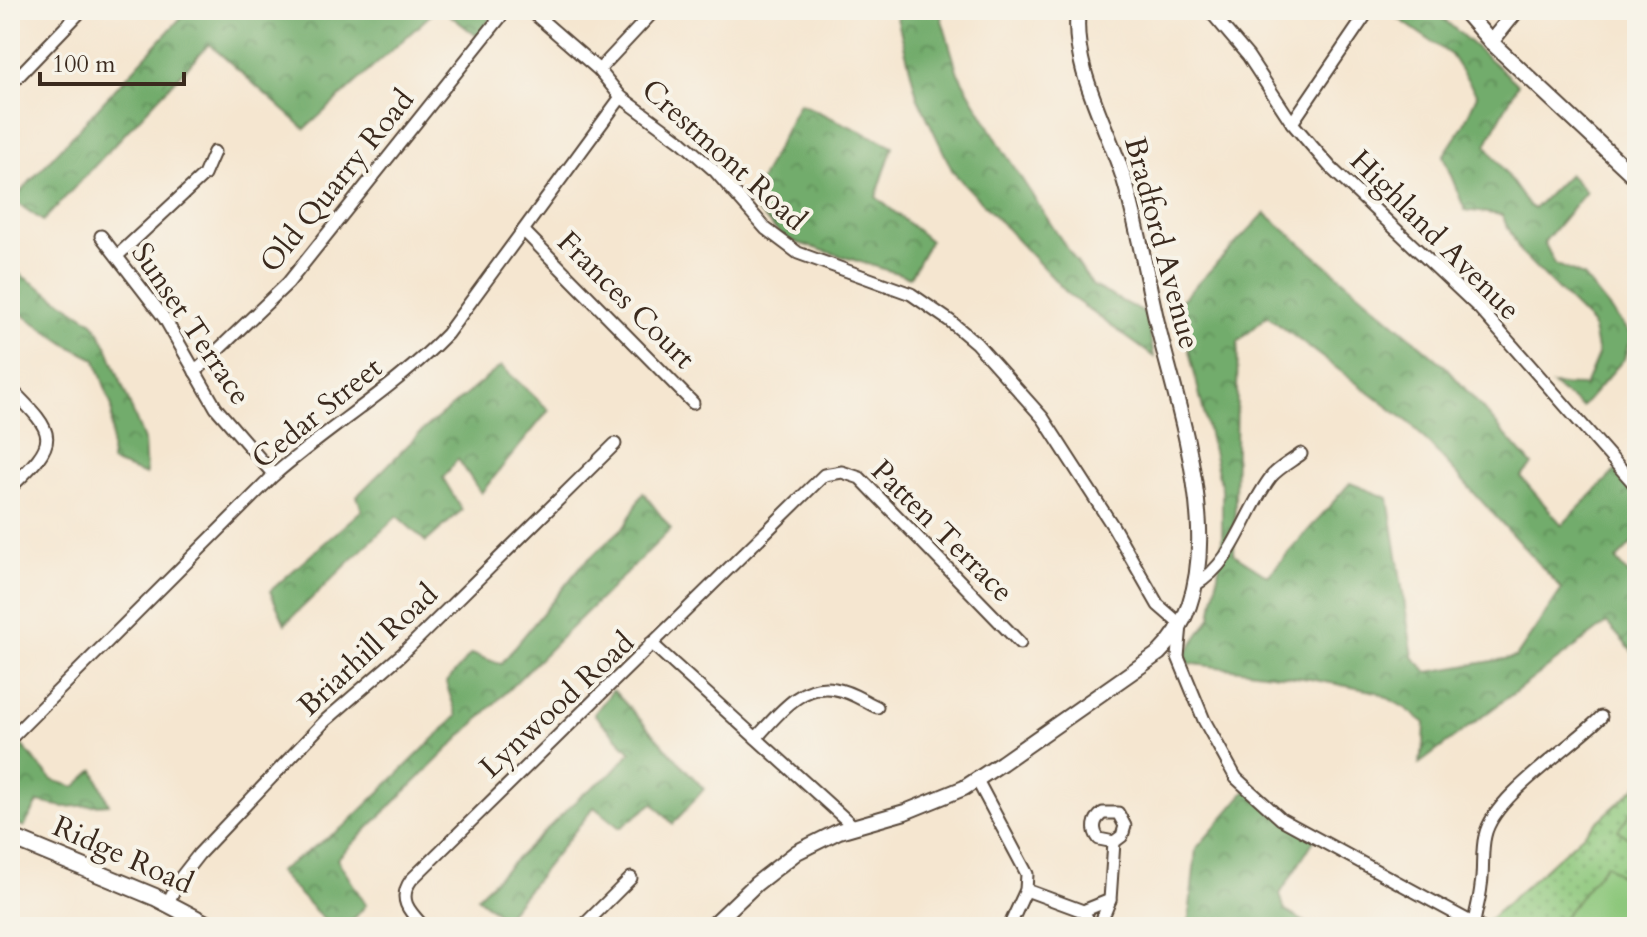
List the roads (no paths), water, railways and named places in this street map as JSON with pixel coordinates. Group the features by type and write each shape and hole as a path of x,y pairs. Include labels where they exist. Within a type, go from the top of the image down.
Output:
{"main road":[{"name":"Ridge Road","path":"10,837 167,904 212,927"}],"street":[{"path":"10,85 82,10"},
{"name":"Old Quarry Road","path":"195,372 288,283 506,10"},
{"name":"Crestmont Road","path":"530,10 599,70 621,97 682,142 716,172 766,229 798,253 911,294 976,343 1043,418 1114,528 1158,605 1181,625"},
{"path":"599,70 655,10"},
{"name":"Highland Avenue","path":"1209,10 1248,56 1292,123 1331,168 1480,309 1637,487"},
{"path":"1292,123 1369,10"},
{"path":"1463,10 1491,42 1637,179"},
{"path":"1491,42 1517,10"},
{"name":"Bradford Avenue","path":"1077,11 1083,65 1125,181 1197,486 1195,585 1189,610 1181,625"},
{"name":"Cedar Street","path":"10,739 274,475 435,346 468,308 621,97"},
{"path":"117,256 204,175 214,152"},
{"name":"Frances Court","path":"524,231 693,403"},
{"name":"Sunset Terrace","path":"101,236 165,319 216,408 274,475"},
{"path":"10,388 40,418 46,439 39,460 10,488"},
{"name":"Briarhill Road","path":"167,904 181,877 199,854 326,720 401,655 615,444"},
{"path":"1195,585 1208,578 1231,549 1272,476 1301,454"},
{"name":"Patten Terrace","path":"651,643 819,478 836,472 860,478 1020,643"},
{"path":"711,927 783,862 825,837 905,812 977,780 1150,659 1171,641 1181,625"},
{"path":"1181,625 1178,657 1204,720 1236,778 1281,819 1477,925 1485,836 1491,819 1537,771 1601,717"},
{"name":"Lynwood Road","path":"424,927 406,905 404,892 408,883 651,643 853,826"},
{"path":"756,738 795,699 814,689 841,690 877,707"},
{"path":"977,780 1025,867 1026,890 1009,927"},
{"path":"1099,927 1110,900 1114,842"},
{"path":"582,927 631,878"},
{"path":"1026,890 1083,911 1092,927"},
{"path":"1083,911 1110,900"},
{"path":"175,927 188,914"}]}
